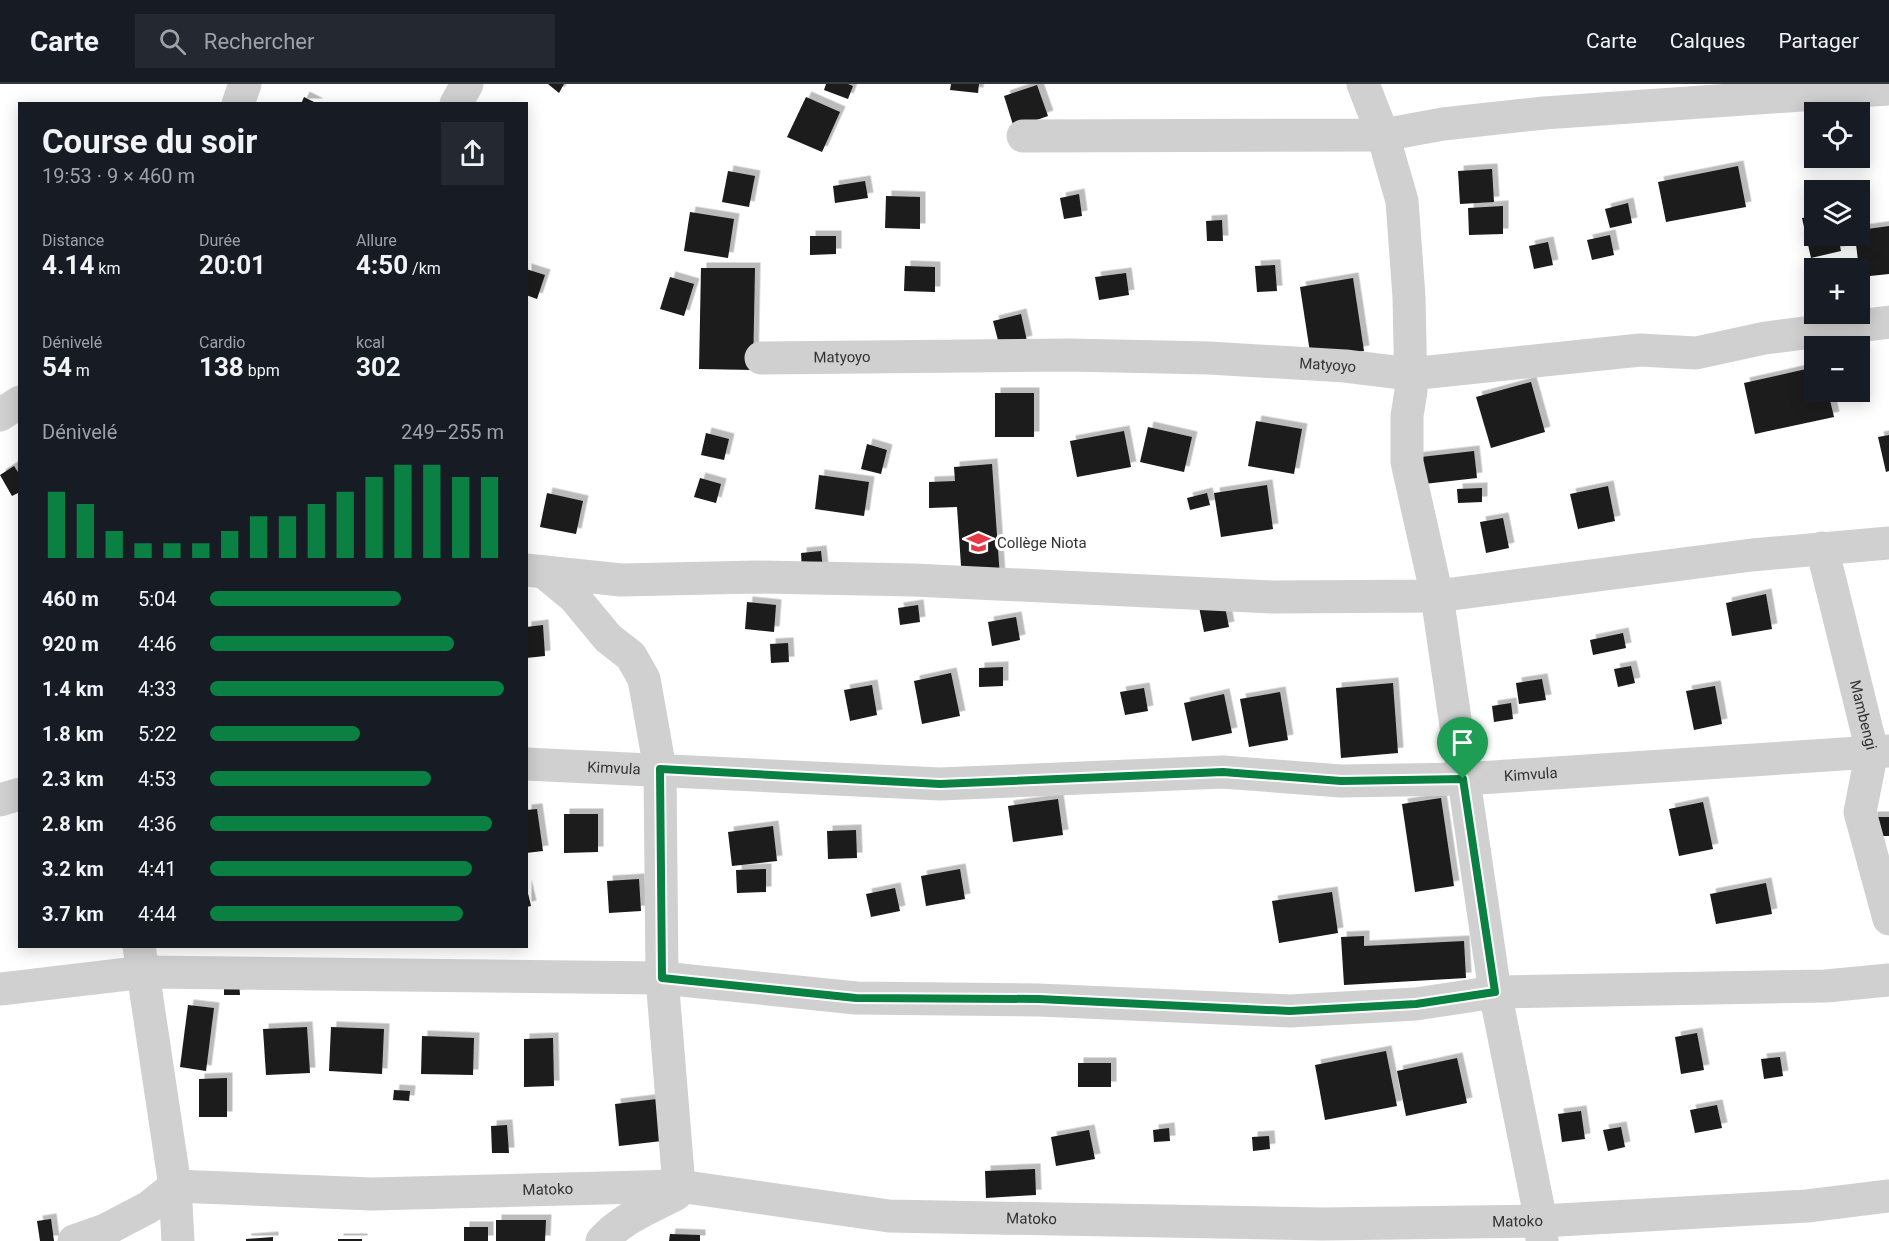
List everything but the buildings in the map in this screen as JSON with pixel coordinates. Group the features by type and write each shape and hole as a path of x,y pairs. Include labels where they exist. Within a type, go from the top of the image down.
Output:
{"street":[{"path":"239,102 245,84"},
{"path":"457,102 467,84"},
{"path":"1363,84 1383,135 1402,201 1409,297 1410,374 1407,462 1437,596 1495,992 1542,1231"},
{"path":"1023,136 1383,135 1443,124 1544,113 1889,89"},
{"name":"Matyoyo","path":"761,358 1069,355 1209,358 1345,366 1410,374 1640,350 1696,353 1765,339 1889,322"},
{"path":"0,415 18,403"},
{"path":"536,572 621,580 757,577 914,580 1273,597 1437,596 1822,548 1889,543"},
{"name":"Mambengi","path":"1822,548 1880,751 1860,812 1889,919"},
{"path":"536,572 574,597 593,622 631,656 639,667 644,679 660,769 662,978 679,1186 676,1194 639,1213 610,1232 602,1241"},
{"name":"Kimvula","path":"528,764 940,784 1203,772 1341,781 1463,779 1880,751"},
{"path":"0,800 18,795"},
{"path":"142,959 175,1186 178,1241"},
{"path":"0,989 142,959 662,978 856,998 1039,999 1290,1011 1416,1004 1495,992 1826,986 1889,980"},
{"path":"74,1241 114,1226 149,1207 175,1186"},
{"name":"Matoko","path":"175,1186 372,1194 679,1186 889,1216 1322,1224 1542,1231 1889,1196"}],"place":[{"name":"Collège Niota","path":"979,543"}],"route":[{"path":"660,769 940,784 1223,772 1341,781 1463,779 1495,992 1416,1004 1290,1011 1039,999 856,998 662,978 660,769"}]}
